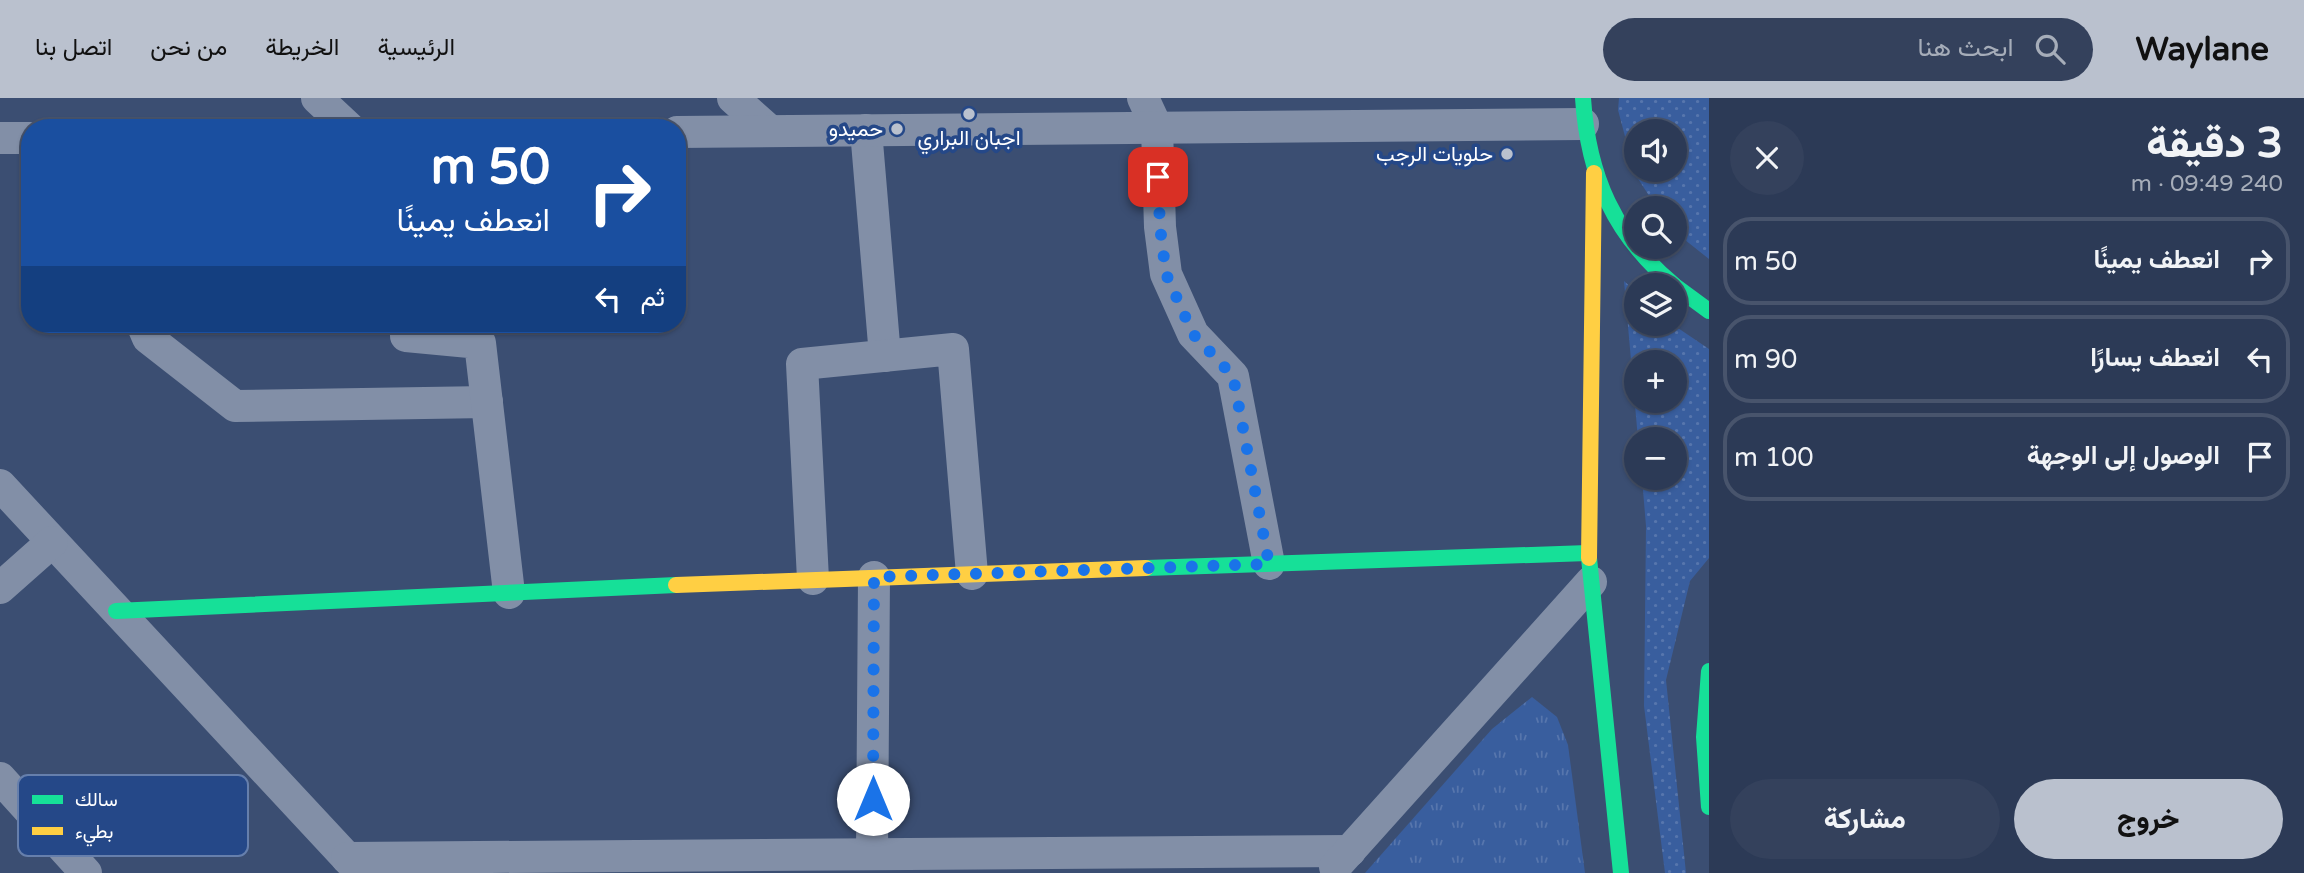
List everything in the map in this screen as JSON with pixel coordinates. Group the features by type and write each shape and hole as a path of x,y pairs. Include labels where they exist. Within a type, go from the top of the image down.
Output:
{"street":[{"path":"317,98 339,119"},
{"path":"733,98 769,131"},
{"path":"1143,98 1157,128 1160,227 1166,274 1193,334 1233,376 1269,564"},
{"path":"686,132 1157,128 1583,111 1594,173 1589,567 1621,873"},
{"path":"866,130 886,356"},
{"path":"0,138 21,138"},
{"path":"1594,173 1620,228 1657,273"},
{"path":"1687,295 1709,310"},
{"path":"146,333 148,338 235,406 487,402"},
{"path":"406,333 406,336 480,343 509,593"},
{"path":"813,579 802,364 953,349 972,574"},
{"path":"0,485 354,866 872,854 1340,862 1589,567"},
{"path":"0,588 52,542"},
{"path":"116,611 813,579 1269,564 1589,567"},
{"path":"872,854 874,577"},
{"path":"1709,671 1704,737 1709,807"},
{"path":"0,778 18,798"},
{"path":"71,856 86,873"}],"green space":[{"path":"1619,98 1709,98 1709,259 1687,242 1687,196 1649,196 1640,182 1687,182 1687,119 1624,119 1624,133 1618,110"},
{"path":"1687,334 1709,349 1709,558 1690,581 1666,680 1686,873 1665,873 1644,706 1646,526 1643,490 1687,490 1687,427 1637,427 1636,413 1687,413 1687,350 1630,350 1629,336"},
{"path":"1532,697 1557,717 1568,745 1585,873 1365,873 1492,729"}],"traffic: fast":[{"path":"1583,98 1591,153 1608,202 1635,246 1661,273"},
{"path":"1687,295 1709,311"},
{"path":"1146,568 1588,553"},
{"path":"1589,558 1621,873"},
{"path":"116,611 676,585"},
{"path":"1709,671 1704,737 1709,807"}],"traffic: slow":[{"path":"1589,558 1594,173"},
{"path":"676,585 1146,568"}],"place":[{"name":"اجبان البراري","path":"969,114"},
{"name":"حميدو","path":"897,129"},
{"name":"حلويات الرجب","path":"1507,154"}],"route":[{"path":"873,799 874,577 1269,564 1233,376 1193,334 1166,274 1160,227 1158,177"}]}
